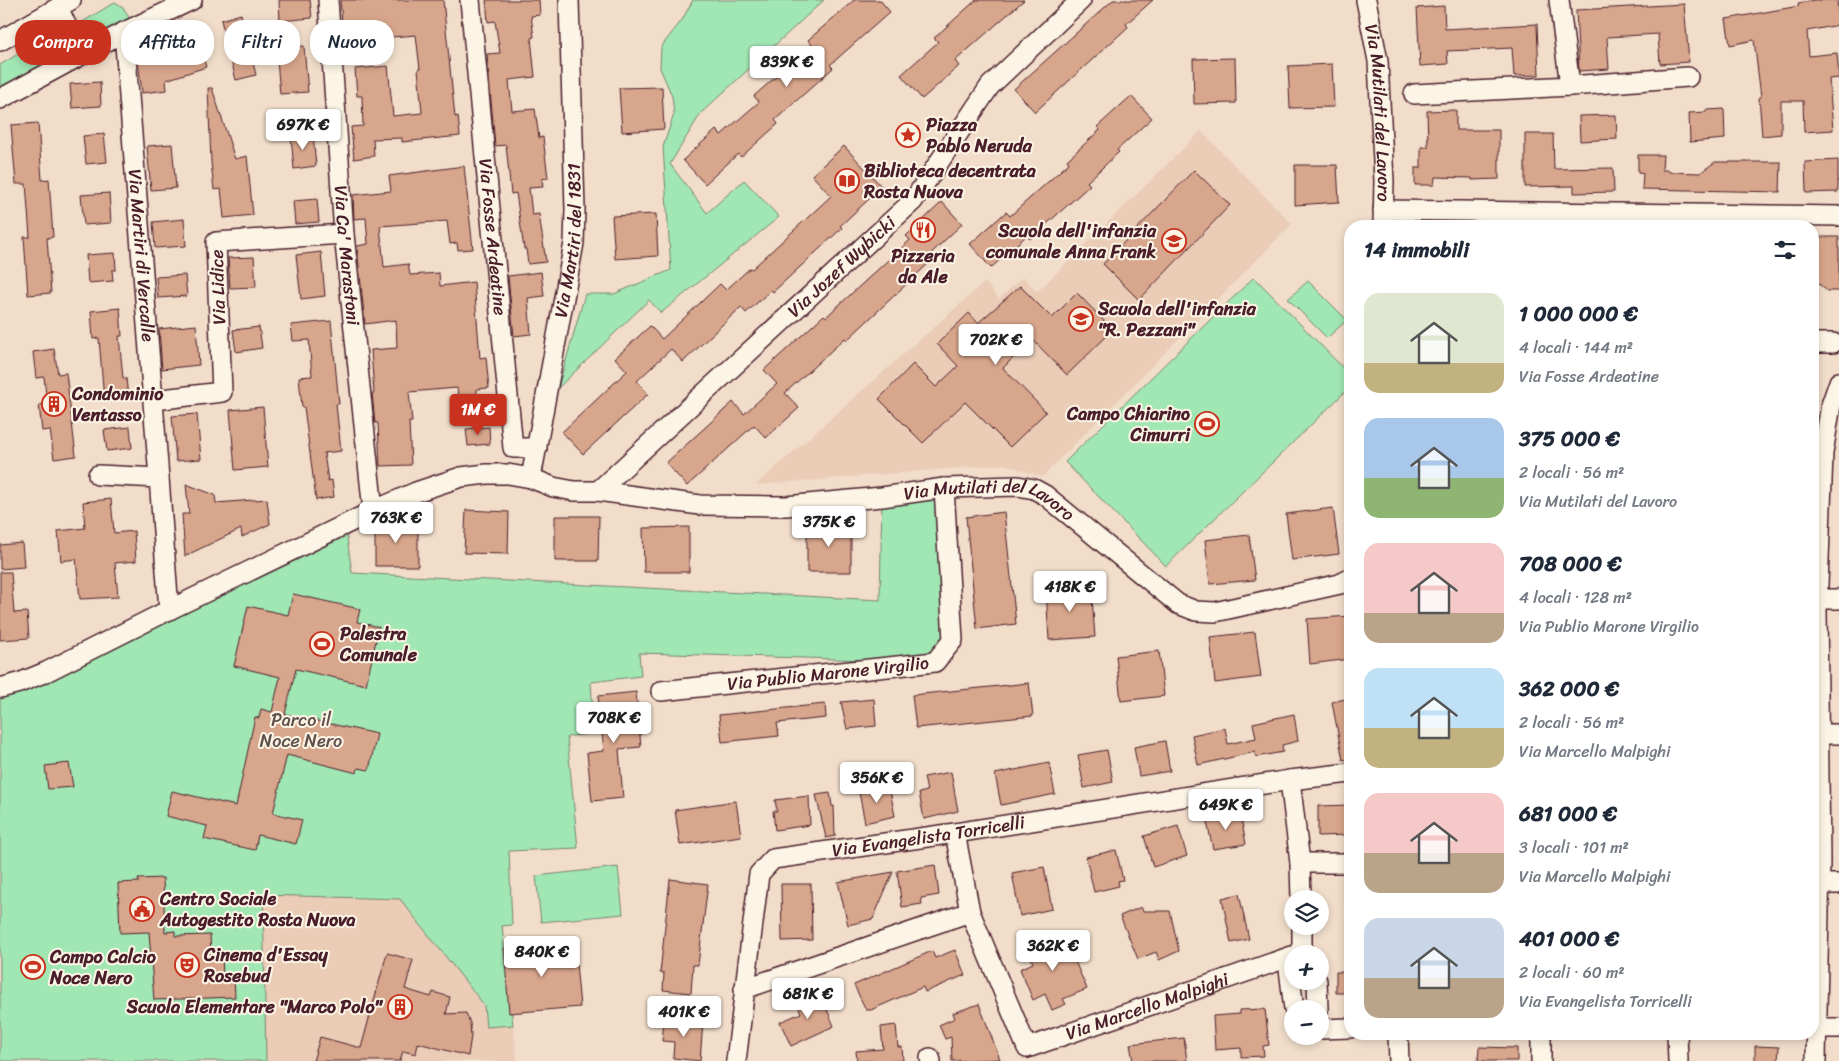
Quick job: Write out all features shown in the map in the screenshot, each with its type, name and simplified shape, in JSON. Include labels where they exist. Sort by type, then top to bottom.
[{"type":"street","points":[[150,20],[192,0]]},
{"type":"street","name":"Via Ca' Marastoni","points":[[328,0],[344,234],[373,511]]},
{"type":"street","name":"Via Fosse Ardeatine","points":[[470,0],[513,448],[536,448]]},
{"type":"street","name":"Via Martiri del 1831","points":[[531,478],[574,243],[575,209],[569,0]]},
{"type":"street","name":"Via Jozef Wybicki","points":[[598,491],[913,201],[990,86],[1080,0]]},
{"type":"street","name":"Via Mutilati del Lavoro","points":[[1366,0],[1378,60],[1384,181],[1383,218]]},
{"type":"street","points":[[1559,0],[1570,86]]},
{"type":"street","points":[[0,41],[65,4],[70,20]]},
{"type":"street","points":[[0,99],[63,65]]},
{"type":"street","name":"Via Martiri di Vercalle","points":[[127,65],[169,610]]},
{"type":"street","points":[[1414,94],[1570,86],[1688,77]]},
{"type":"street","points":[[1383,218],[1839,216]]},
{"type":"street","name":"Via Lidice","points":[[154,400],[222,392],[216,242],[344,234]]},
{"type":"street","points":[[1819,342],[1833,343]]},
{"type":"street","points":[[1819,477],[1831,452],[1830,405],[1839,382]]},
{"type":"street","name":"Via Mutilati del Lavoro","points":[[0,688],[19,683],[46,672],[169,610],[416,492],[461,477],[487,474],[508,474],[531,478],[554,488],[574,491],[598,491],[700,505],[786,506],[882,497],[944,488],[1018,486],[1034,489],[1045,495],[1178,604],[1196,611],[1215,612],[1344,582]]},
{"type":"street","points":[[98,476],[159,478]]},
{"type":"street","name":"Via Publio Marone Virgilio","points":[[661,691],[935,662],[953,640],[944,488]]},
{"type":"street","points":[[1819,606],[1839,599]]},
{"type":"street","points":[[1819,734],[1839,734]]},
{"type":"street","name":"Via Evangelista Torricelli","points":[[736,1061],[759,874],[773,859],[955,833],[1290,780],[1344,774]]},
{"type":"street","points":[[1290,780],[1300,863],[1301,890]]},
{"type":"street","name":"Via Marcello Malpighi","points":[[955,833],[970,912],[1030,1054],[1284,961]]},
{"type":"street","points":[[1300,863],[1344,863]]},
{"type":"street","points":[[1819,884],[1839,884]]},
{"type":"street","points":[[744,989],[970,912]]},
{"type":"street","points":[[1329,1028],[1344,1028]]},
{"type":"street","points":[[1819,1028],[1839,1028]]},
{"type":"street","points":[[1398,1040],[1398,1061]]},
{"type":"street","points":[[1541,1040],[1541,1061]]},
{"type":"street","points":[[1677,1040],[1678,1061]]},
{"type":"street","points":[[1815,1040],[1816,1061]]},
{"type":"shaded area","points":[[1201,131],[1292,224],[1042,477],[1005,464],[756,485],[985,282],[999,299],[1023,277],[1037,292]]},
{"type":"shaded area","points":[[498,880],[517,1061],[266,1061],[262,886]]},
{"type":"green space","points":[[693,0],[824,0],[701,113],[670,164],[707,213],[744,180],[779,217],[661,313],[649,300],[558,388],[585,294],[614,294],[671,270],[663,147],[674,114],[672,96],[660,68],[661,47],[682,20]]},
{"type":"green space","points":[[115,2],[123,7],[130,20],[121,20],[121,27],[111,33],[111,20],[86,20]]},
{"type":"green space","points":[[15,56],[15,65],[51,65],[0,93],[0,65]]},
{"type":"green space","name":"Campo Chiarino Cimurri","points":[[1254,277],[1344,369],[1344,393],[1166,566],[1065,462]]},
{"type":"green space","points":[[1308,281],[1344,317],[1344,323],[1327,338],[1288,299]]},
{"type":"green space","name":"Parco il Noce Nero","points":[[944,488],[953,640],[935,662],[639,653],[641,676],[591,682],[594,733],[567,737],[578,848],[509,851],[512,925],[502,926],[513,1025],[486,1027],[484,1005],[400,899],[263,895],[266,1061],[0,1061],[0,688],[345,524],[352,573],[880,600],[882,497]]},
{"type":"green space","points":[[618,867],[623,914],[541,922],[536,876]]},
{"type":"building","points":[[279,0],[310,0],[312,18],[280,20]]},
{"type":"building","points":[[340,0],[443,0],[455,117],[458,116],[460,136],[402,142],[402,138],[373,139],[374,156],[354,159],[351,127],[363,126],[362,96],[357,96],[355,69],[388,66],[393,116],[422,113],[418,69],[420,69],[416,35],[394,37],[394,20],[342,20]]},
{"type":"building","points":[[486,0],[539,0],[540,15],[531,16],[534,37],[531,38],[535,77],[509,80],[512,111],[535,109],[539,138],[543,137],[548,178],[542,179],[543,187],[529,188],[532,215],[539,214],[546,262],[528,264],[516,193],[511,194],[506,145],[495,146],[487,54],[500,53],[495,21],[488,22]]},
{"type":"building","points":[[854,0],[880,0],[890,12],[830,65],[833,68],[775,120],[778,124],[741,157],[738,154],[705,184],[683,160],[716,130],[721,135],[759,102],[754,96],[812,45],[808,40]]},
{"type":"building","points":[[976,0],[1024,0],[955,61],[959,66],[922,99],[901,75],[938,42],[934,38]]},
{"type":"building","points":[[1113,0],[1153,0],[1126,24],[1128,27],[1035,112],[1014,89]]},
{"type":"building","points":[[1815,0],[1837,0],[1839,25],[1807,31],[1809,56],[1837,53],[1839,78],[1829,79],[1833,130],[1804,132],[1803,101],[1781,101],[1781,134],[1762,136],[1759,97],[1761,97],[1754,40],[1730,45],[1726,19],[1799,6],[1798,3]]},
{"type":"building","points":[[1684,4],[1689,62],[1660,64],[1658,34],[1607,37],[1609,69],[1579,71],[1576,10]]},
{"type":"building","points":[[1444,6],[1445,29],[1537,24],[1539,75],[1514,76],[1512,48],[1447,51],[1448,64],[1420,66],[1417,8]]},
{"type":"building","points":[[241,14],[242,20],[224,20],[224,32],[221,20]]},
{"type":"building","points":[[300,46],[304,46],[308,92],[280,94],[277,65],[300,65]]},
{"type":"building","points":[[1235,58],[1236,103],[1194,104],[1193,59]]},
{"type":"building","points":[[1332,64],[1334,107],[1290,108],[1288,66]]},
{"type":"building","points":[[138,65],[205,65],[206,67],[166,80],[167,90],[142,93]]},
{"type":"building","points":[[232,65],[254,65],[256,75],[236,80]]},
{"type":"building","points":[[100,82],[101,106],[72,108],[70,84]]},
{"type":"building","points":[[662,87],[664,129],[622,132],[619,88]]},
{"type":"building","points":[[208,88],[212,88],[235,159],[247,156],[253,215],[224,218],[221,189],[214,190]]},
{"type":"building","points":[[1131,96],[1152,118],[1117,150],[1119,152],[1087,182],[1090,185],[1030,239],[1027,235],[991,268],[970,244],[1006,212],[1010,216],[1069,163],[1067,160],[1100,130],[1097,127]]},
{"type":"building","points":[[1724,109],[1725,139],[1690,142],[1689,113]]},
{"type":"building","points":[[1456,110],[1456,130],[1499,130],[1499,179],[1472,180],[1472,178],[1435,177],[1434,185],[1415,185],[1415,168],[1421,168],[1421,147],[1428,147],[1427,111]]},
{"type":"building","points":[[1616,115],[1617,139],[1580,141],[1579,116]]},
{"type":"building","points":[[38,123],[42,180],[49,179],[53,237],[47,238],[51,293],[28,295],[24,237],[30,237],[26,184],[16,184],[11,125]]},
{"type":"building","points":[[104,134],[107,162],[86,164],[83,136]]},
{"type":"building","points":[[313,134],[316,166],[294,169],[291,136]]},
{"type":"building","points":[[1525,134],[1553,134],[1554,169],[1613,168],[1614,192],[1574,193],[1574,186],[1525,187]]},
{"type":"building","points":[[172,144],[176,188],[151,190],[147,146]]},
{"type":"building","points":[[844,146],[882,187],[840,226],[842,228],[773,292],[771,290],[746,313],[741,307],[683,362],[671,349],[637,381],[648,394],[583,454],[562,432],[627,371],[615,358],[650,326],[662,339],[720,284],[726,290],[750,268],[752,269],[831,196],[812,175]]},
{"type":"building","points":[[1638,155],[1663,155],[1662,170],[1669,170],[1669,172],[1700,173],[1715,162],[1781,162],[1780,192],[1642,189],[1643,173],[1638,172]]},
{"type":"building","points":[[1838,160],[1838,192],[1806,193],[1805,162]]},
{"type":"building","points":[[1295,165],[1337,165],[1339,202],[1295,205]]},
{"type":"building","points":[[464,166],[473,249],[458,250],[457,243],[450,244],[447,221],[380,226],[384,267],[408,264],[410,275],[439,273],[440,286],[474,282],[480,358],[486,357],[489,388],[477,389],[477,395],[458,396],[457,388],[409,392],[412,422],[409,422],[411,465],[380,466],[378,423],[375,423],[372,393],[374,393],[371,350],[397,348],[396,320],[365,324],[357,246],[368,244],[366,218],[354,219],[353,195],[391,191],[389,176]]},
{"type":"building","points":[[1194,170],[1230,205],[1139,300],[1103,264]]},
{"type":"building","points":[[109,193],[111,223],[84,225],[81,195]]},
{"type":"building","points":[[317,199],[319,222],[295,224],[293,201]]},
{"type":"building","points":[[942,202],[962,224],[926,258],[930,262],[847,340],[845,338],[785,393],[799,408],[766,438],[754,425],[687,486],[666,463],[733,402],[744,414],[777,384],[764,370],[824,315],[826,317],[910,240],[906,236]]},
{"type":"building","points":[[656,214],[658,256],[615,259],[612,216]]},
{"type":"building","points":[[184,219],[186,246],[155,248],[153,222]]},
{"type":"building","points":[[1819,237],[1839,237],[1839,291],[1827,291],[1819,284]]},
{"type":"building","points":[[321,252],[325,296],[301,299],[296,255]]},
{"type":"building","points":[[115,253],[116,270],[112,270],[113,281],[88,283],[86,255]]},
{"type":"building","points":[[254,257],[256,287],[230,288],[228,258]]},
{"type":"building","points":[[541,272],[544,296],[528,298],[531,334],[514,336],[508,276]]},
{"type":"building","points":[[185,275],[187,296],[158,298],[156,277]]},
{"type":"building","points":[[1020,286],[1052,318],[1077,293],[1113,330],[1067,375],[1032,339],[1003,368],[1046,412],[1010,447],[965,402],[923,443],[879,399],[913,364],[936,387],[958,366],[937,344],[969,313],[978,323]]},
{"type":"building","points":[[120,308],[122,336],[119,336],[123,378],[126,378],[128,397],[104,400],[99,338],[93,339],[91,311]]},
{"type":"building","points":[[331,321],[339,404],[336,404],[341,451],[324,453],[328,481],[332,480],[334,497],[316,500],[299,377],[312,376],[309,340],[293,341],[291,325]]},
{"type":"building","points":[[196,325],[199,365],[162,369],[159,329]]},
{"type":"building","points":[[259,327],[262,348],[236,352],[233,330]]},
{"type":"building","name":"Condominio Ventasso","points":[[54,349],[58,374],[66,373],[76,456],[54,459],[50,430],[42,431],[39,405],[47,404],[44,377],[36,378],[33,352]]},
{"type":"building","points":[[263,407],[268,467],[235,470],[230,410]]},
{"type":"building","points":[[197,414],[201,459],[176,461],[172,416]]},
{"type":"building","points":[[130,427],[132,448],[107,451],[104,430]]},
{"type":"building","points":[[489,427],[490,444],[468,446],[466,429]]},
{"type":"building","points":[[186,484],[215,495],[216,503],[267,499],[270,524],[242,537],[241,529],[185,556],[182,514],[189,514]]},
{"type":"building","points":[[111,499],[114,533],[134,531],[136,561],[115,563],[118,597],[80,599],[76,559],[61,561],[58,531],[85,528],[83,502]]},
{"type":"building","points":[[1333,508],[1339,554],[1292,560],[1286,514]]},
{"type":"building","points":[[466,510],[509,512],[508,554],[464,553]]},
{"type":"building","points":[[1004,512],[1016,624],[977,629],[966,517]]},
{"type":"building","points":[[555,516],[599,516],[598,561],[555,561]]},
{"type":"building","points":[[378,521],[418,522],[418,566],[375,566],[375,523]]},
{"type":"building","points":[[807,525],[851,525],[851,572],[807,572]]},
{"type":"building","points":[[689,527],[689,572],[644,572],[643,528]]},
{"type":"building","points":[[1249,535],[1255,580],[1210,584],[1205,540]]},
{"type":"building","points":[[22,543],[24,567],[0,569],[0,545]]},
{"type":"building","points":[[0,572],[11,572],[14,613],[27,612],[29,638],[0,640]]},
{"type":"building","points":[[1091,585],[1095,637],[1049,640],[1046,589]]},
{"type":"building","points":[[293,594],[360,609],[357,622],[379,627],[366,685],[296,669],[285,714],[377,734],[369,770],[358,768],[357,773],[287,755],[273,813],[302,820],[296,844],[258,835],[255,850],[204,839],[207,826],[166,816],[172,791],[236,806],[255,717],[259,718],[261,709],[272,712],[280,677],[234,666],[248,606],[288,615]]},
{"type":"building","points":[[1344,616],[1344,660],[1310,664],[1307,619]]},
{"type":"building","points":[[1255,632],[1261,677],[1215,683],[1210,637]]},
{"type":"building","points":[[1159,651],[1164,696],[1121,701],[1116,656]]},
{"type":"building","points":[[1029,683],[1033,716],[916,728],[912,695]]},
{"type":"building","points":[[636,692],[641,747],[619,749],[623,798],[592,801],[587,753],[604,751],[598,696]]},
{"type":"building","points":[[874,699],[876,726],[847,729],[841,702]]},
{"type":"building","points":[[1344,699],[1344,760],[1343,760],[1332,702]]},
{"type":"building","points":[[825,704],[826,718],[777,723],[779,736],[722,742],[719,715]]},
{"type":"building","points":[[1294,714],[1298,741],[1282,745],[1283,752],[1256,757],[1255,752],[1198,765],[1192,735],[1225,728],[1228,744],[1256,738],[1253,723]]},
{"type":"building","points":[[1165,741],[1170,771],[1139,776],[1134,747]]},
{"type":"building","points":[[1107,750],[1113,782],[1084,788],[1078,755]]},
{"type":"building","points":[[69,763],[73,787],[48,789],[45,766]]},
{"type":"building","points":[[1049,763],[1055,794],[1001,805],[995,774]]},
{"type":"building","points":[[951,772],[958,811],[924,819],[919,793],[927,791],[924,777]]},
{"type":"building","points":[[889,786],[895,816],[865,823],[859,792]]},
{"type":"building","points":[[830,793],[832,806],[834,806],[835,836],[826,838],[816,795]]},
{"type":"building","points":[[809,796],[810,825],[775,830],[773,811],[777,811],[775,800]]},
{"type":"building","points":[[736,801],[741,836],[680,845],[675,810]]},
{"type":"building","points":[[1344,805],[1344,835],[1318,836],[1318,806]]},
{"type":"building","points":[[1240,812],[1246,844],[1213,849],[1206,818]]},
{"type":"building","points":[[1178,826],[1187,856],[1153,867],[1144,836]]},
{"type":"building","points":[[1116,850],[1123,880],[1118,881],[1119,886],[1094,892],[1086,857]]},
{"type":"building","points":[[935,865],[939,895],[921,898],[922,904],[902,907],[897,871]]},
{"type":"building","points":[[1044,867],[1052,909],[1020,916],[1012,873]]},
{"type":"building","points":[[893,872],[873,919],[848,925],[838,882]]},
{"type":"building","name":"Cinema d'Essay Rosebud","points":[[163,878],[165,932],[175,931],[175,936],[210,935],[211,955],[222,954],[223,976],[234,976],[235,997],[154,1000],[149,932],[120,933],[118,883],[139,882],[138,879]]},
{"type":"building","points":[[670,879],[708,884],[698,965],[693,965],[691,993],[663,990],[664,973],[660,973]]},
{"type":"building","points":[[781,884],[811,884],[812,940],[782,941]]},
{"type":"building","points":[[1239,894],[1249,939],[1231,943],[1222,898]]},
{"type":"building","points":[[1141,907],[1143,911],[1170,911],[1179,951],[1159,960],[1156,952],[1138,959],[1120,916]]},
{"type":"building","points":[[1064,936],[1087,989],[1063,999],[1066,1004],[1052,1010],[1045,994],[1033,1000],[1020,969],[1033,963],[1026,945],[1040,939],[1043,945]]},
{"type":"building","points":[[574,942],[580,1007],[509,1013],[504,948]]},
{"type":"building","points":[[955,950],[965,975],[925,992],[923,987],[871,1010],[866,1010],[854,985],[932,951],[935,958]]},
{"type":"building","name":"Scuola Elementare \"Marco Polo\"","points":[[387,953],[413,960],[405,989],[431,997],[433,992],[450,997],[446,1014],[466,1013],[470,1023],[471,1036],[468,1056],[418,1043],[416,1054],[403,1051],[400,1061],[313,1061],[320,1037],[361,1048]]},
{"type":"building","points":[[1336,972],[1344,972],[1344,993],[1336,993]]},
{"type":"building","points":[[820,993],[834,1026],[791,1046],[780,1022],[801,1013],[797,1003]]},
{"type":"building","points":[[979,1004],[1000,1059],[952,1061],[951,1037],[945,1039],[939,1025],[955,1018],[953,1013]]},
{"type":"building","points":[[1265,1009],[1269,1045],[1263,1046],[1264,1056],[1241,1057],[1241,1048],[1215,1050],[1213,1016],[1240,1014],[1239,1010]]},
{"type":"building","points":[[674,1018],[703,1022],[700,1061],[673,1058],[674,1042],[662,1041],[664,1020],[674,1021]]},
{"type":"building","points":[[896,1025],[898,1047],[902,1047],[903,1061],[857,1061],[856,1051],[883,1049],[881,1027]]},
{"type":"building","points":[[1184,1038],[1187,1061],[1133,1061],[1130,1044]]},
{"type":"building","points":[[1755,1046],[1779,1047],[1778,1061],[1755,1061]]},
{"type":"building","points":[[1479,1047],[1517,1048],[1517,1061],[1478,1061]]},
{"type":"place","name":"Piazza Pablo Neruda","points":[[908,135]]},
{"type":"place","name":"Biblioteca decentrata Rosta Nuova","points":[[847,181]]},
{"type":"place","name":"Pizzeria da Ale","points":[[923,230]]},
{"type":"place","name":"Scuola dell'infanzia comunale Anna Frank","points":[[1174,241]]},
{"type":"place","name":"Scuola dell'infanzia \"R. Pezzani\"","points":[[1081,319]]},
{"type":"place","name":"Condominio Ventasso","points":[[54,404]]},
{"type":"place","name":"Campo Chiarino Cimurri","points":[[1207,424]]},
{"type":"place","name":"Palestra Comunale","points":[[322,644]]},
{"type":"place","name":"Centro Sociale Autogestito Rosta Nuova","points":[[142,909]]},
{"type":"place","name":"Cinema d'Essay Rosebud","points":[[187,965]]},
{"type":"place","name":"Campo Calcio Noce Nero","points":[[33,967]]},
{"type":"place","name":"Scuola Elementare \"Marco Polo\"","points":[[400,1007]]}]
